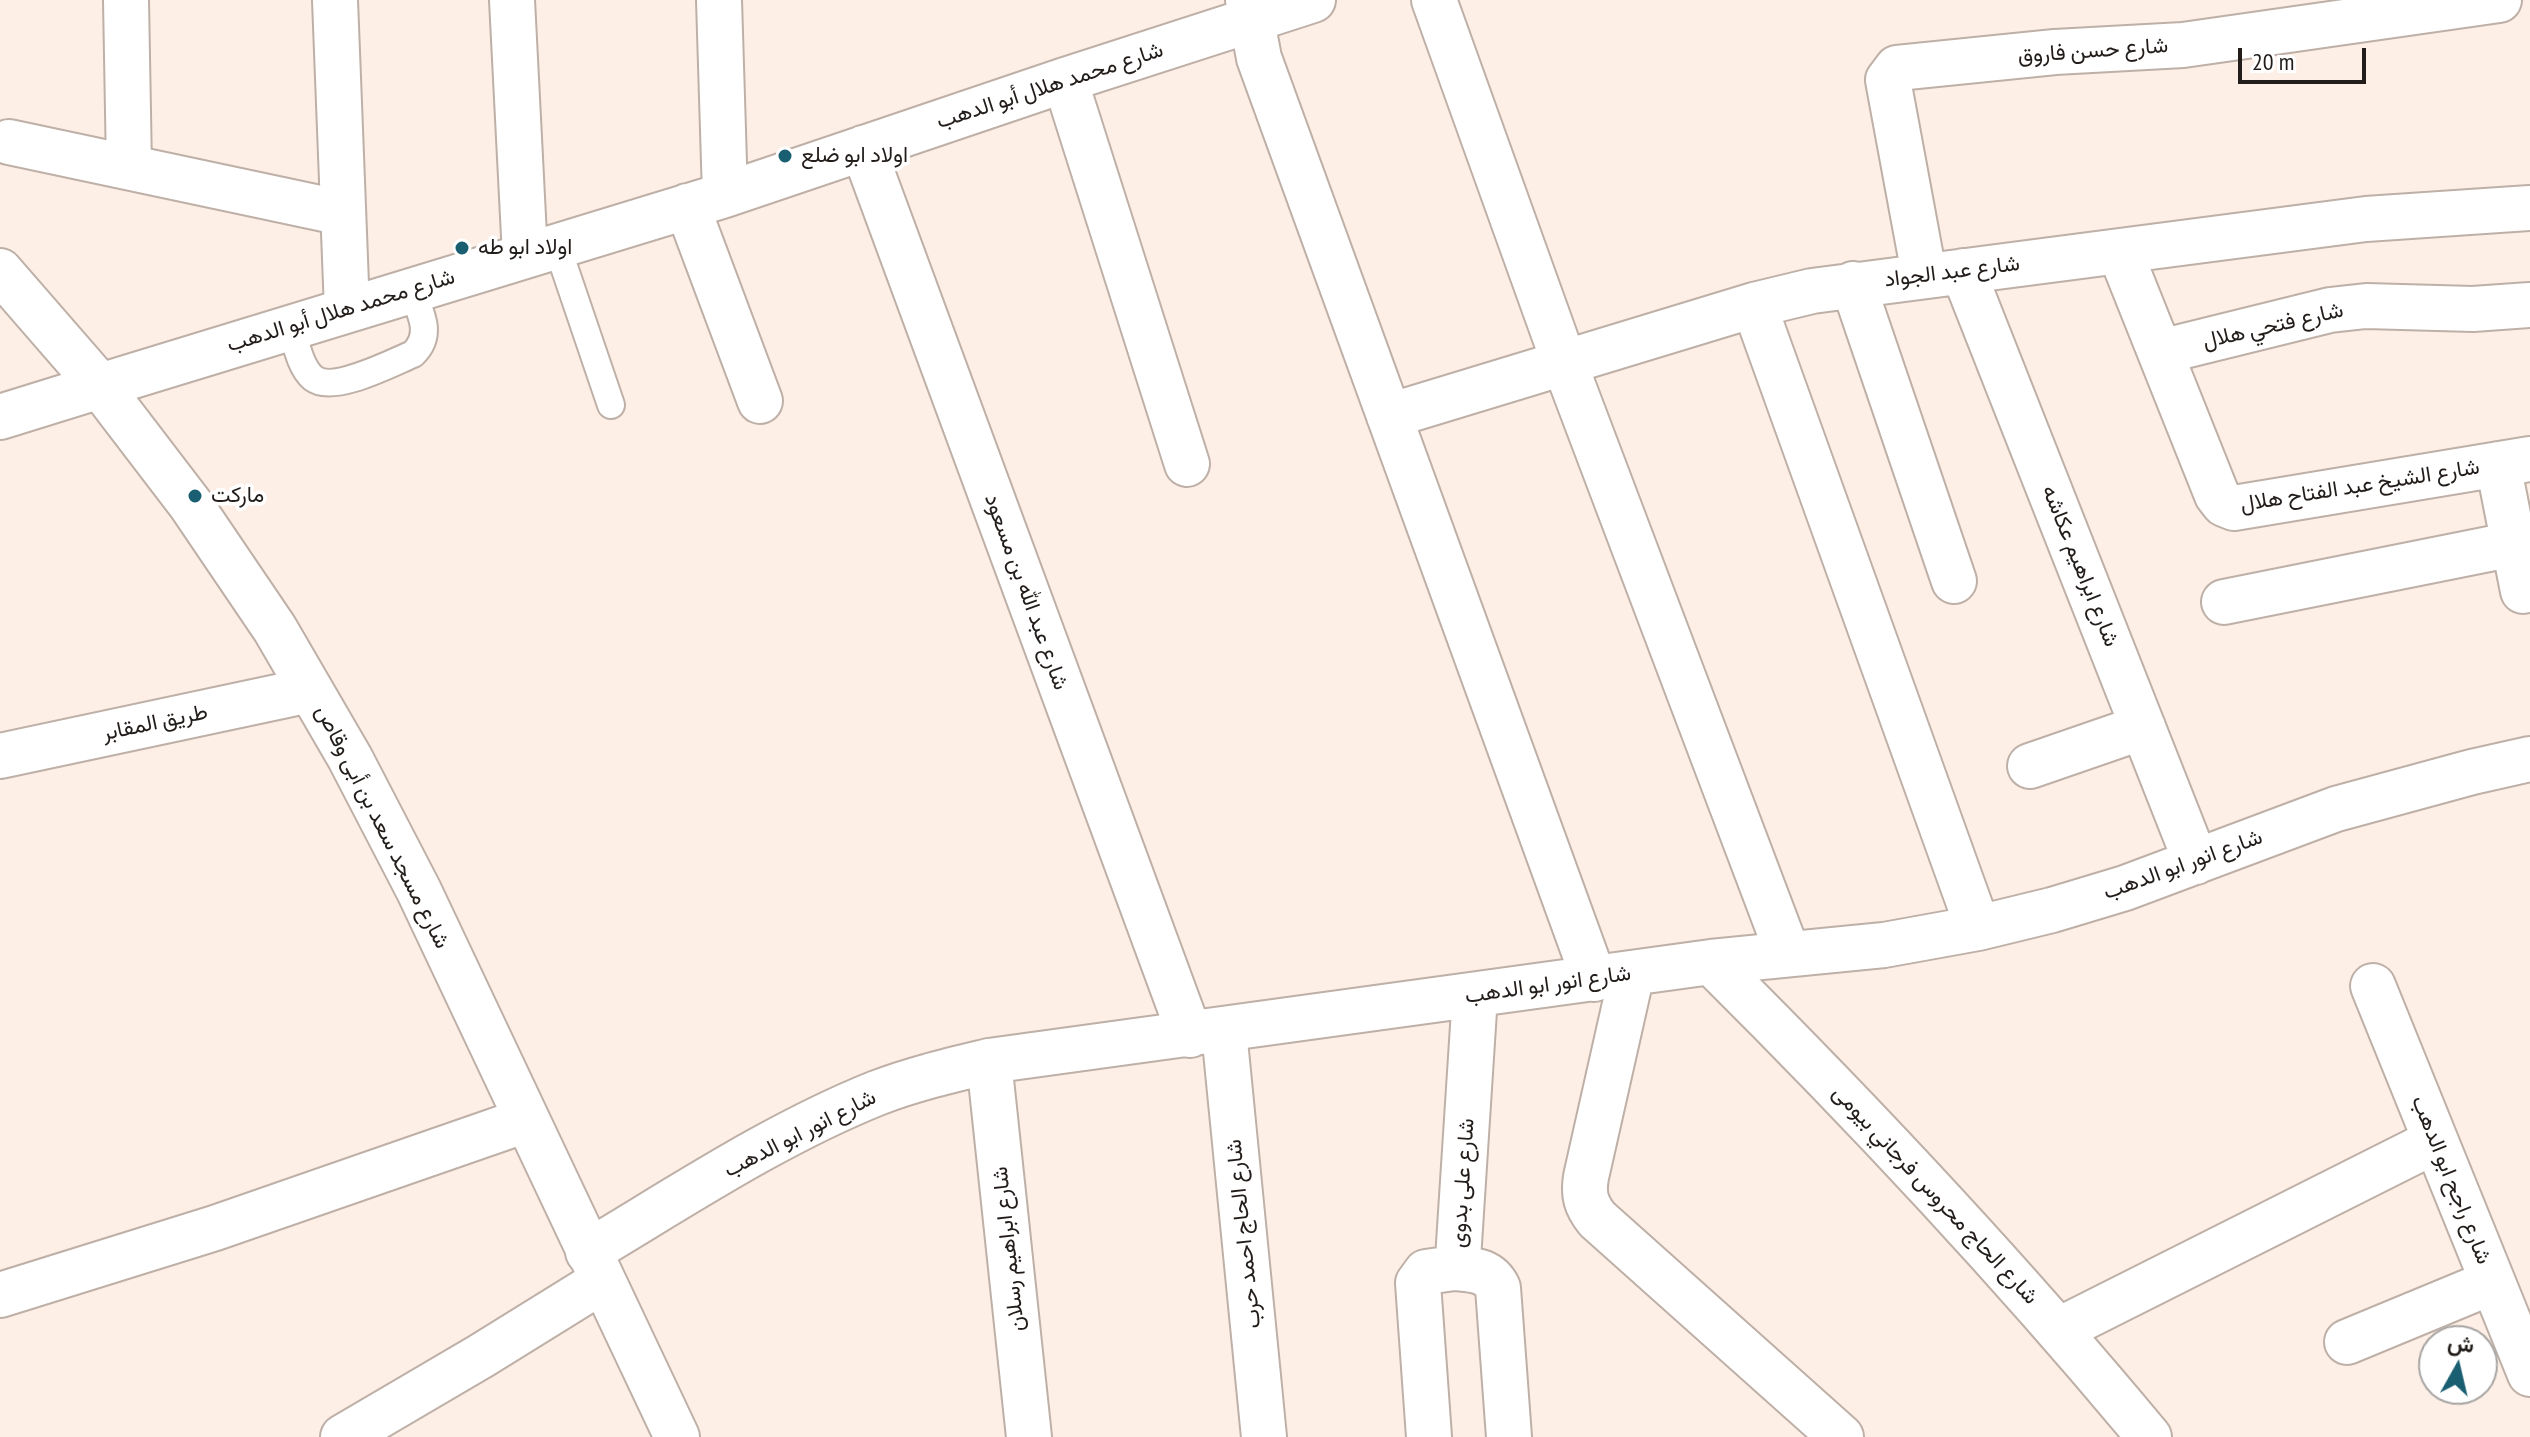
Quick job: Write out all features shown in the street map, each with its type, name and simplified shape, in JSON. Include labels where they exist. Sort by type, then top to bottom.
[{"type":"street","points":[[126,0],[129,167]]},
{"type":"street","points":[[335,0],[347,310]]},
{"type":"street","points":[[512,0],[541,251]]},
{"type":"street","points":[[719,0],[706,201],[760,401]]},
{"type":"street","name":"شارع محمد هلال أبو الدهب","points":[[0,417],[706,201],[1065,80],[1250,10],[1313,0]]},
{"type":"street","points":[[1434,0],[1564,362],[1788,954]]},
{"type":"street","name":"شارع حسن فاروق","points":[[1944,272],[1888,80],[1897,68],[2055,52],[2183,45],[2499,0]]},
{"type":"street","points":[[1250,10],[1259,58],[1389,416],[1613,976],[1584,1192],[1588,1207],[1597,1219],[1841,1437]]},
{"type":"street","points":[[1065,80],[1187,464]]},
{"type":"street","points":[[9,142],[343,213]]},
{"type":"street","name":"شارع عبد الله بن مسعود","points":[[863,148],[1207,1033]]},
{"type":"street","name":"شارع عبد الجواد","points":[[1389,416],[1754,305],[1853,284],[2366,219],[2530,208]]},
{"type":"street","name":"شارع الشيخ عبد الفتاح هلال","points":[[2120,252],[2217,495],[2224,504],[2234,508],[2514,462]]},
{"type":"street","name":"شارع مسجد سعد بن أبى وقاص","points":[[0,271],[100,386],[191,505],[275,629],[350,758],[419,891],[677,1437]]},
{"type":"street","name":"شارع ابراهيم عكاشه","points":[[1944,272],[2143,727],[2196,862]]},
{"type":"street","points":[[1853,284],[1954,581]]},
{"type":"street","points":[[1754,305],[1978,928]]},
{"type":"street","name":"شارع فتحي هلال","points":[[2160,352],[2330,310],[2366,306],[2473,309],[2530,305]]},
{"type":"street","points":[[2514,462],[2514,544],[2523,591]]},
{"type":"street","points":[[2224,602],[2514,544]]},
{"type":"street","name":"طريق المقابر","points":[[0,756],[310,690]]},
{"type":"street","points":[[2030,766],[2143,727]]},
{"type":"street","name":"شارع انور ابو الدهب","points":[[343,1437],[481,1356],[595,1266],[778,1140],[880,1092],[934,1074],[989,1061],[1711,962],[1884,945],[1978,928],[2052,910],[2196,862],[2336,809],[2530,759]]},
{"type":"street","name":"شارع الحاج محروس فرجاني بيومى","points":[[1711,962],[1889,1143],[2059,1330],[2149,1437]]},
{"type":"street","name":"شارع راجح ابو الدهب","points":[[2373,986],[2530,1374]]},
{"type":"street","name":"شارع على بدوى","points":[[1429,1437],[1418,1283],[1426,1272],[1454,1268],[1458,1259],[1475,995]]},
{"type":"street","name":"شارع الحاج احمد حرب","points":[[1207,1033],[1264,1437]]},
{"type":"street","name":"شارع ابراهيم رسلان","points":[[989,1061],[1029,1437]]},
{"type":"street","points":[[0,1295],[215,1228],[526,1120]]},
{"type":"street","points":[[2059,1330],[2435,1141]]},
{"type":"street","points":[[1454,1268],[1485,1273],[1498,1288],[1509,1437]]},
{"type":"street","points":[[2347,1342],[2492,1282]]},
{"type":"lane","points":[[541,251],[611,405]]},
{"type":"lane","points":[[291,327],[303,364],[311,377],[323,384],[337,383],[413,354],[421,347],[425,334],[423,319],[411,289]]},
{"type":"place","name":"اولاد ابو ضلع","points":[[785,156]]},
{"type":"place","name":"اولاد ابو طه","points":[[462,248]]},
{"type":"place","name":"ماركت","points":[[195,496]]}]
